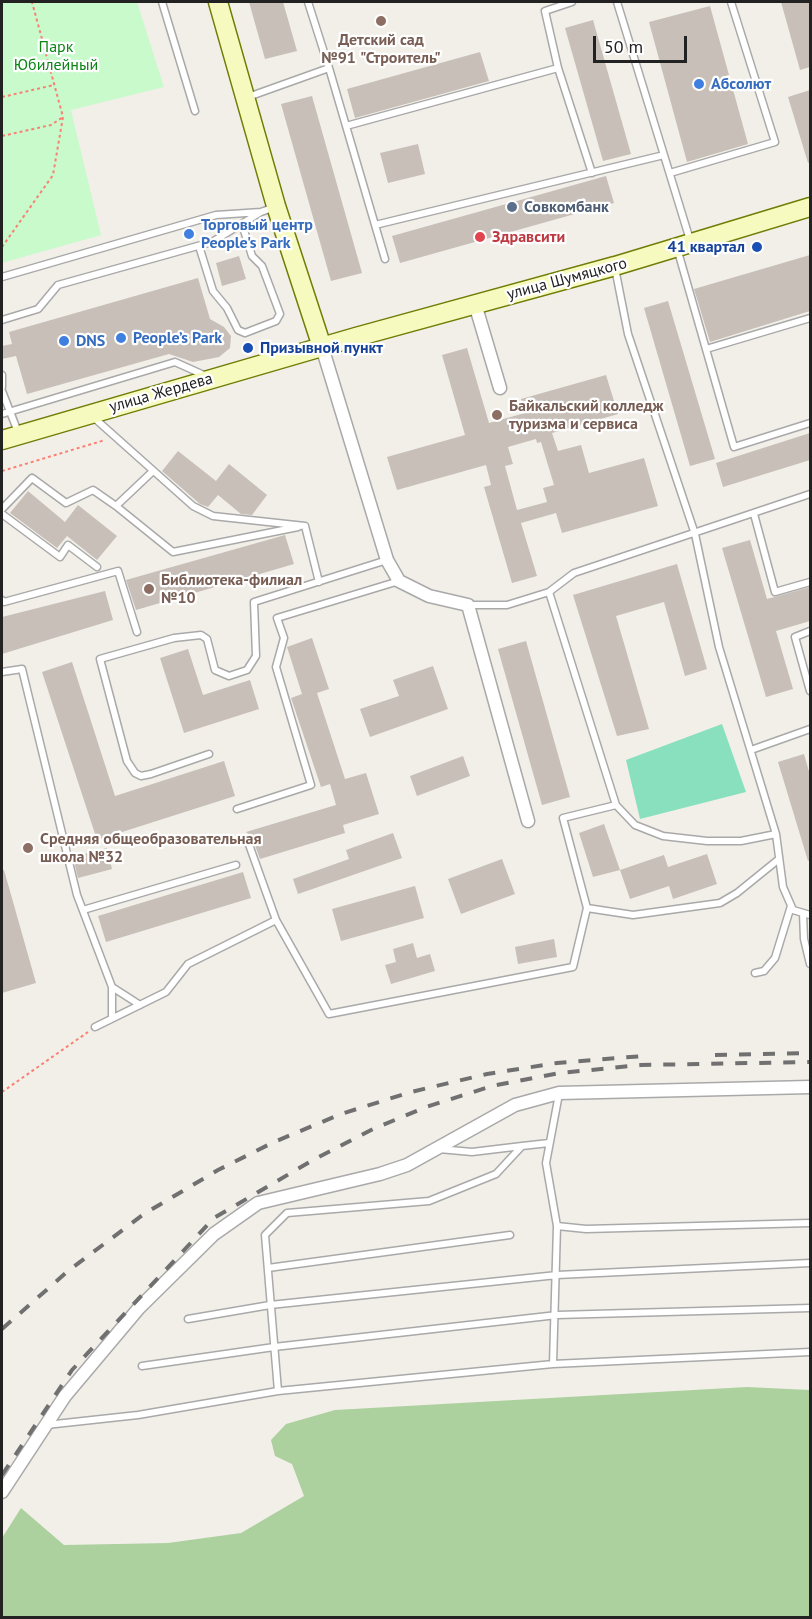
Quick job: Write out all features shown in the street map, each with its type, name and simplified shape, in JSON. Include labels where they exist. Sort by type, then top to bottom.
[{"type":"main road","points":[[218,2],[245,98],[268,209],[322,347]]},
{"type":"main road","name":"улица Шумяцкого","points":[[322,347],[615,266],[810,207]]},
{"type":"main road","name":"улица Жердева","points":[[10,437],[322,347]]},
{"type":"street","points":[[475,304],[500,388]]},
{"type":"street","points":[[322,347],[387,560],[399,581],[429,596],[468,605],[528,821]]},
{"type":"street","points":[[2,1492],[65,1396],[139,1308],[232,1219],[258,1203],[380,1174],[407,1165],[515,1105],[559,1093],[810,1087]]},
{"type":"lane","points":[[162,2],[195,111]]},
{"type":"lane","points":[[308,2],[385,259]]},
{"type":"lane","points":[[572,2],[545,11],[558,68],[592,173]]},
{"type":"lane","points":[[616,2],[670,173],[706,349],[734,447],[810,423]]},
{"type":"lane","points":[[670,173],[775,142],[731,2]]},
{"type":"lane","points":[[245,98],[329,68]]},
{"type":"lane","points":[[346,126],[558,68]]},
{"type":"lane","points":[[375,225],[664,155]]},
{"type":"lane","points":[[2,320],[38,309],[58,285],[212,242],[268,209]]},
{"type":"lane","points":[[2,277],[216,215],[268,209]]},
{"type":"lane","points":[[199,246],[213,291],[227,308],[238,330],[246,333],[276,321],[280,314],[262,266],[252,256],[243,224]]},
{"type":"lane","points":[[615,266],[628,334],[695,534],[719,647],[776,834],[783,887],[793,910],[810,915]]},
{"type":"lane","points":[[706,349],[810,318]]},
{"type":"lane","points":[[2,414],[175,362],[212,378]]},
{"type":"lane","points":[[2,375],[2,389],[11,411],[10,437]]},
{"type":"lane","points":[[89,414],[193,506],[213,516],[305,526]]},
{"type":"lane","points":[[116,506],[153,471]]},
{"type":"lane","points":[[2,509],[32,478],[66,503],[93,490],[173,552],[305,526]]},
{"type":"lane","points":[[468,605],[507,605],[549,592],[574,573],[810,494]]},
{"type":"lane","points":[[2,514],[60,557],[68,545],[97,567]]},
{"type":"lane","points":[[754,514],[775,592],[810,582]]},
{"type":"lane","points":[[305,526],[319,582]]},
{"type":"lane","points":[[209,754],[151,774],[141,776],[135,773],[127,761],[100,659],[174,638],[201,635],[207,639],[215,670],[229,676],[247,670],[256,656],[254,602],[387,560]]},
{"type":"lane","points":[[2,600],[4,602],[118,571],[137,632]]},
{"type":"lane","points":[[237,809],[311,785],[276,666],[284,638],[277,618],[399,581]]},
{"type":"lane","points":[[549,592],[616,805],[635,825],[663,836],[707,841],[741,841],[776,834]]},
{"type":"lane","points":[[810,631],[795,637],[810,691]]},
{"type":"lane","points":[[2,672],[22,669],[60,832],[83,910],[112,987],[112,1018]]},
{"type":"lane","points":[[751,750],[810,729]]},
{"type":"lane","points":[[247,839],[276,920],[329,1014],[573,967],[587,908],[563,818],[616,805]]},
{"type":"lane","points":[[587,908],[633,915],[720,903],[737,893],[779,859]]},
{"type":"lane","points":[[83,910],[236,865]]},
{"type":"lane","points":[[755,973],[764,971],[775,958],[791,905]]},
{"type":"lane","points":[[803,913],[804,939],[810,964]]},
{"type":"lane","points":[[95,1027],[166,992],[188,964],[276,920]]},
{"type":"lane","points":[[112,987],[140,1005]]},
{"type":"lane","points":[[553,1364],[557,1316],[557,1226],[546,1163],[559,1093]]},
{"type":"lane","points":[[438,1149],[472,1152],[549,1143]]},
{"type":"lane","points":[[278,1391],[265,1235],[287,1213],[429,1201],[496,1174],[522,1146]]},
{"type":"lane","points":[[557,1226],[586,1229],[810,1224]]},
{"type":"lane","points":[[268,1268],[510,1235]]},
{"type":"lane","points":[[189,1319],[270,1305],[557,1275],[810,1263]]},
{"type":"lane","points":[[142,1366],[274,1347],[557,1316],[810,1308]]},
{"type":"lane","points":[[45,1426],[138,1415],[278,1391],[553,1364],[810,1352]]},
{"type":"path","points":[[2,248],[53,175],[63,117],[32,2]]},
{"type":"path","points":[[2,97],[55,85]]},
{"type":"path","points":[[2,136],[51,124],[63,117]]},
{"type":"path","points":[[2,471],[115,437]]},
{"type":"path","points":[[2,1092],[95,1027]]},
{"type":"green space","name":"Парк Юбилейный","points":[[2,2],[137,2],[164,87],[71,110],[101,235],[2,263]]},
{"type":"green space","points":[[722,724],[746,792],[640,819],[626,760]]},
{"type":"green space","points":[[747,1387],[810,1390],[810,1617],[2,1617],[2,1538],[21,1508],[64,1545],[168,1543],[241,1533],[304,1496],[292,1464],[275,1456],[271,1440],[286,1424],[335,1410]]},
{"type":"building","points":[[249,2],[283,2],[297,51],[265,59]]},
{"type":"building","points":[[781,2],[810,2],[810,67],[800,70]]},
{"type":"building","name":"Абсолют","points":[[710,6],[748,144],[687,162],[649,22]]},
{"type":"building","points":[[593,20],[631,154],[603,161],[565,28]]},
{"type":"building","points":[[480,52],[489,81],[355,118],[347,89]]},
{"type":"building","points":[[810,90],[810,162],[808,163],[788,97]]},
{"type":"building","points":[[312,96],[362,273],[331,281],[281,104]]},
{"type":"building","points":[[418,144],[425,174],[388,183],[380,153]]},
{"type":"building","points":[[606,176],[614,203],[400,263],[392,236]]},
{"type":"building","points":[[810,255],[810,311],[710,342],[694,289]]},
{"type":"building","points":[[239,256],[246,279],[222,286],[216,263]]},
{"type":"building","name":"People’s Park","points":[[198,278],[210,319],[224,327],[231,336],[230,348],[219,357],[193,362],[169,354],[27,394],[16,356],[2,359],[2,346],[12,344],[9,332]]},
{"type":"building","points":[[668,301],[715,459],[690,466],[644,308]]},
{"type":"building","points":[[467,348],[489,423],[525,413],[521,399],[606,375],[618,414],[552,433],[558,451],[581,445],[589,473],[644,458],[658,506],[562,533],[556,513],[521,523],[537,576],[512,583],[484,487],[491,485],[486,465],[397,490],[387,457],[465,435],[442,355]],"holes":[[[536,439],[537,443],[541,442],[554,485],[543,488],[547,502],[517,510],[505,466],[513,464],[508,447]]]},
{"type":"building","points":[[810,433],[810,460],[723,487],[716,463]]},
{"type":"building","points":[[178,451],[216,481],[229,464],[267,495],[252,515],[241,514],[218,495],[208,507],[200,504],[162,471]]},
{"type":"building","points":[[28,491],[65,522],[78,505],[117,536],[97,560],[67,536],[57,548],[10,513]]},
{"type":"building","points":[[285,535],[294,564],[136,610],[126,580]]},
{"type":"building","points":[[750,540],[767,599],[810,587],[810,621],[776,631],[793,689],[766,697],[722,548]]},
{"type":"building","points":[[677,564],[707,669],[685,676],[664,602],[616,616],[649,729],[617,736],[573,595]]},
{"type":"building","points":[[105,591],[113,620],[2,654],[2,617]]},
{"type":"building","points":[[312,638],[329,689],[317,693],[345,779],[366,773],[379,814],[343,825],[345,833],[260,859],[252,837],[246,832],[336,805],[330,784],[321,787],[291,698],[302,694],[287,647]]},
{"type":"building","points":[[526,641],[570,797],[542,805],[498,649]]},
{"type":"building","points":[[188,649],[203,695],[250,680],[259,709],[184,733],[160,658]]},
{"type":"building","points":[[72,662],[115,796],[224,761],[235,796],[97,840],[42,672]]},
{"type":"building","points":[[433,666],[448,709],[370,737],[360,709],[399,696],[393,680]]},
{"type":"building","points":[[804,754],[810,775],[810,860],[808,861],[778,762]]},
{"type":"building","points":[[463,756],[470,776],[417,796],[410,776]]},
{"type":"building","points":[[604,824],[620,870],[593,877],[579,833]]},
{"type":"building","points":[[393,833],[402,858],[298,894],[293,879],[349,859],[346,850]]},
{"type":"building","points":[[107,848],[112,869],[78,878],[73,857]]},
{"type":"building","points":[[707,854],[717,884],[673,899],[669,886],[630,899],[620,870],[664,855],[668,867]]},
{"type":"building","points":[[502,859],[515,894],[461,914],[448,879]]},
{"type":"building","points":[[2,870],[4,870],[36,983],[2,993]]},
{"type":"building","points":[[243,872],[251,898],[106,942],[98,916]]},
{"type":"building","points":[[415,886],[424,918],[341,941],[332,909]]},
{"type":"building","points":[[554,939],[557,957],[518,964],[515,947]]},
{"type":"building","points":[[413,943],[417,958],[430,954],[435,971],[391,984],[385,965],[396,962],[393,949]]},
{"type":"railway","points":[[715,1055],[810,1053]]},
{"type":"railway","points":[[2,1329],[68,1271],[144,1214],[218,1170],[274,1142],[341,1114],[411,1092],[487,1074],[557,1063],[643,1056]]},
{"type":"railway","points":[[2,1475],[72,1370],[214,1218],[313,1160],[373,1129],[426,1107],[492,1086],[560,1073],[641,1065],[810,1062]]},
{"type":"place","name":"Детский сад №91 \"Строитель\"","points":[[381,21]]},
{"type":"place","name":"Абсолют","points":[[699,84]]},
{"type":"place","name":"Совкомбанк","points":[[512,207]]},
{"type":"place","name":"Торговый центр People's Park","points":[[189,234]]},
{"type":"place","name":"Здравсити","points":[[480,237]]},
{"type":"place","name":"41 квартал","points":[[757,247]]},
{"type":"place","name":"People’s Park","points":[[121,338]]},
{"type":"place","name":"DNS","points":[[64,341]]},
{"type":"place","name":"Призывной пункт","points":[[248,348]]},
{"type":"place","name":"Байкальский колледж туризма и сервиса","points":[[497,415]]},
{"type":"place","name":"Библиотека-филиал №10","points":[[149,589]]},
{"type":"place","name":"Средняя общеобразовательная школа №32","points":[[28,848]]}]
